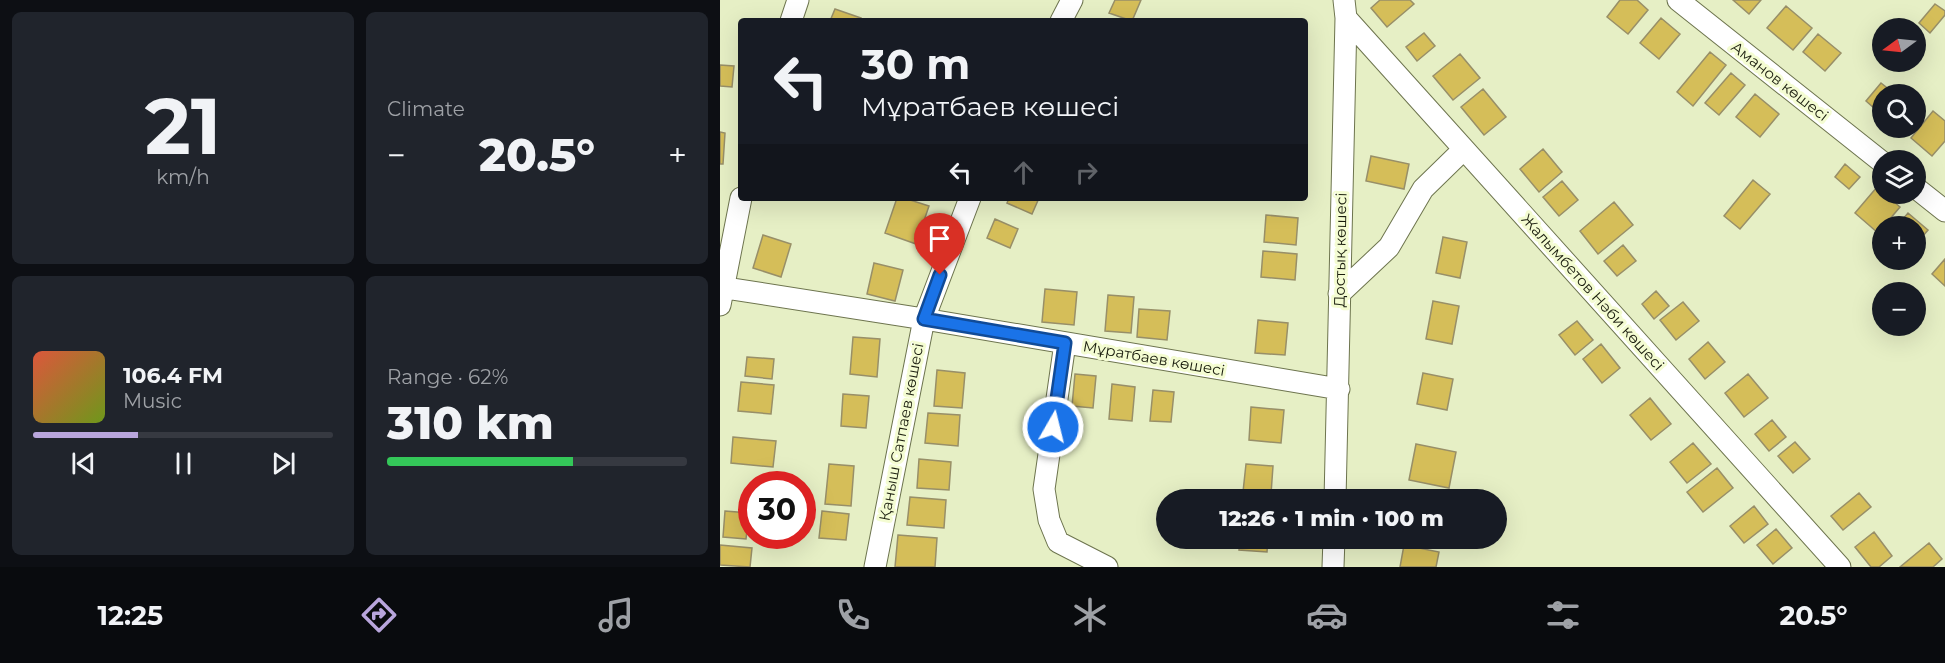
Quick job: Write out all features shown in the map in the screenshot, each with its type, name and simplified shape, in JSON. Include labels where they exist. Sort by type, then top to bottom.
[{"type":"street","points":[[792,18],[798,0]]},
{"type":"street","points":[[1063,18],[1072,0]]},
{"type":"street","name":"Аманов көшесі","points":[[1678,0],[1872,154]]},
{"type":"street","name":"Жалымбетов Нәби көшесі","points":[[1345,9],[1464,149],[1840,567]]},
{"type":"street","name":"Достық көшесі","points":[[1335,489],[1345,9]]},
{"type":"street","points":[[1339,294],[1389,247],[1423,189],[1464,149]]},
{"type":"street","points":[[1926,196],[1945,211]]},
{"type":"street","points":[[721,293],[740,201]]},
{"type":"street","name":"Қаныш Сатпаев көшесі","points":[[874,567],[924,319],[969,201]]},
{"type":"street","name":"Мұратбаев көшесі","points":[[721,293],[924,319],[1339,389]]},
{"type":"street","points":[[1065,343],[1044,489],[1049,520],[1058,542],[1107,567]]},
{"type":"street","points":[[1334,549],[1334,567]]},
{"type":"building","points":[[1115,0],[1141,0],[1133,18],[1123,18],[1109,13]]},
{"type":"building","points":[[1380,0],[1410,0],[1414,4],[1387,27],[1371,8]]},
{"type":"building","points":[[1620,0],[1637,0],[1648,10],[1628,34],[1607,17]]},
{"type":"building","points":[[1733,0],[1761,0],[1749,14]]},
{"type":"building","points":[[1935,4],[1945,11],[1945,15],[1930,33],[1926,29],[1926,18],[1923,18]]},
{"type":"building","points":[[1786,6],[1812,28],[1793,50],[1767,28]]},
{"type":"building","points":[[835,9],[861,18],[831,18]]},
{"type":"building","points":[[1661,18],[1680,34],[1659,59],[1640,43]]},
{"type":"building","points":[[1424,33],[1435,46],[1417,61],[1406,47]]},
{"type":"building","points":[[1818,34],[1841,53],[1825,71],[1803,52]]},
{"type":"building","points":[[1710,52],[1726,65],[1693,106],[1677,92]]},
{"type":"building","points":[[1460,54],[1480,78],[1453,100],[1433,76]]},
{"type":"building","points":[[720,65],[734,66],[732,87],[720,86]]},
{"type":"building","points":[[1731,73],[1745,85],[1719,115],[1705,103]]},
{"type":"building","points":[[1483,89],[1506,117],[1484,135],[1461,107]]},
{"type":"building","points":[[1755,94],[1779,114],[1760,137],[1736,117]]},
{"type":"building","points":[[1872,94],[1872,106],[1866,101]]},
{"type":"building","points":[[1933,111],[1945,121],[1945,141],[1932,156],[1911,138],[1926,138],[1926,120]]},
{"type":"building","points":[[720,132],[725,133],[723,164],[720,164]]},
{"type":"building","points":[[1543,149],[1562,172],[1539,192],[1520,169]]},
{"type":"building","points":[[1371,156],[1409,164],[1404,189],[1366,181]]},
{"type":"building","points":[[1845,164],[1860,177],[1849,189],[1835,177]]},
{"type":"building","points":[[1753,180],[1770,194],[1740,229],[1724,216]]},
{"type":"building","points":[[1562,181],[1578,200],[1559,216],[1543,197]]},
{"type":"building","points":[[1872,193],[1872,204],[1897,204],[1900,207],[1892,216],[1872,216],[1872,228],[1855,213]]},
{"type":"building","points":[[896,201],[913,201],[929,206],[916,244],[885,233]]},
{"type":"building","points":[[1008,201],[1038,201],[1032,214],[1007,203]]},
{"type":"building","points":[[1614,202],[1633,225],[1598,254],[1580,231]]},
{"type":"building","points":[[1266,215],[1298,218],[1296,245],[1264,242]]},
{"type":"building","points":[[995,219],[1018,229],[1010,248],[987,238]]},
{"type":"building","points":[[763,235],[791,244],[781,277],[753,268]]},
{"type":"building","points":[[1443,237],[1467,242],[1460,278],[1436,273]]},
{"type":"building","points":[[1623,245],[1636,261],[1617,276],[1604,261]]},
{"type":"building","points":[[1263,251],[1297,254],[1295,280],[1261,277]]},
{"type":"building","points":[[1945,259],[1945,286],[1932,274]]},
{"type":"building","points":[[874,263],[903,270],[895,301],[867,294]]},
{"type":"building","points":[[1045,289],[1077,292],[1074,325],[1042,322]]},
{"type":"building","points":[[1656,291],[1669,306],[1654,319],[1642,304]]},
{"type":"building","points":[[1108,295],[1134,297],[1131,333],[1105,331]]},
{"type":"building","points":[[1433,301],[1459,306],[1452,344],[1426,339]]},
{"type":"building","points":[[1683,302],[1699,321],[1676,340],[1660,320]]},
{"type":"building","points":[[1139,309],[1170,311],[1167,340],[1137,337]]},
{"type":"building","points":[[1258,320],[1288,323],[1285,355],[1255,353]]},
{"type":"building","points":[[1577,321],[1593,340],[1575,355],[1559,335]]},
{"type":"building","points":[[853,337],[880,339],[877,377],[850,374]]},
{"type":"building","points":[[1708,342],[1725,362],[1705,379],[1689,359]]},
{"type":"building","points":[[1601,344],[1620,368],[1602,383],[1583,359]]},
{"type":"building","points":[[747,357],[774,359],[772,379],[745,376]]},
{"type":"building","points":[[937,370],[965,373],[962,408],[934,406]]},
{"type":"building","points":[[1423,373],[1453,379],[1447,410],[1417,404]]},
{"type":"building","points":[[1075,374],[1096,376],[1093,408],[1072,406]]},
{"type":"building","points":[[1748,374],[1768,398],[1744,417],[1725,393]]},
{"type":"building","points":[[741,382],[774,385],[771,414],[738,411]]},
{"type":"building","points":[[1112,384],[1135,387],[1132,421],[1109,419]]},
{"type":"building","points":[[1153,390],[1174,392],[1171,422],[1150,421]]},
{"type":"building","points":[[843,394],[869,396],[866,428],[841,426]]},
{"type":"building","points":[[1650,398],[1671,424],[1651,440],[1630,415]]},
{"type":"building","points":[[1251,407],[1284,410],[1281,443],[1249,440]]},
{"type":"building","points":[[928,413],[960,415],[958,446],[925,443]]},
{"type":"building","points":[[1772,420],[1786,437],[1769,451],[1755,434]]},
{"type":"building","points":[[733,437],[776,441],[773,467],[731,463]]},
{"type":"building","points":[[1795,442],[1810,459],[1793,473],[1778,456]]},
{"type":"building","points":[[1693,443],[1711,464],[1687,483],[1670,462]]},
{"type":"building","points":[[1416,444],[1456,452],[1449,488],[1409,480]]},
{"type":"building","points":[[919,459],[951,462],[949,490],[917,488]]},
{"type":"building","points":[[829,464],[854,466],[851,506],[825,504]]},
{"type":"building","points":[[1246,464],[1273,466],[1271,489],[1243,489]]},
{"type":"building","points":[[1717,468],[1733,488],[1703,512],[1687,492]]},
{"type":"building","points":[[1859,493],[1871,507],[1843,530],[1831,516]]},
{"type":"building","points":[[910,497],[946,500],[944,528],[907,525]]},
{"type":"building","points":[[1754,506],[1768,524],[1744,543],[1730,526]]},
{"type":"building","points":[[725,511],[738,512],[738,538],[723,537]]},
{"type":"building","points":[[822,511],[849,514],[846,540],[819,538]]},
{"type":"building","points":[[1776,529],[1792,548],[1773,564],[1757,545]]},
{"type":"building","points":[[1874,532],[1892,556],[1879,567],[1871,567],[1855,547]]},
{"type":"building","points":[[898,535],[937,538],[935,567],[895,567]]},
{"type":"building","points":[[1929,543],[1942,559],[1933,567],[1900,567]]},
{"type":"building","points":[[720,545],[752,549],[750,567],[720,565]]},
{"type":"building","points":[[1239,549],[1267,549],[1267,552]]},
{"type":"building","points":[[1403,549],[1439,552],[1436,567],[1400,567]]},
{"type":"route","points":[[940,275],[924,319],[1065,343],[1053,427]]}]
